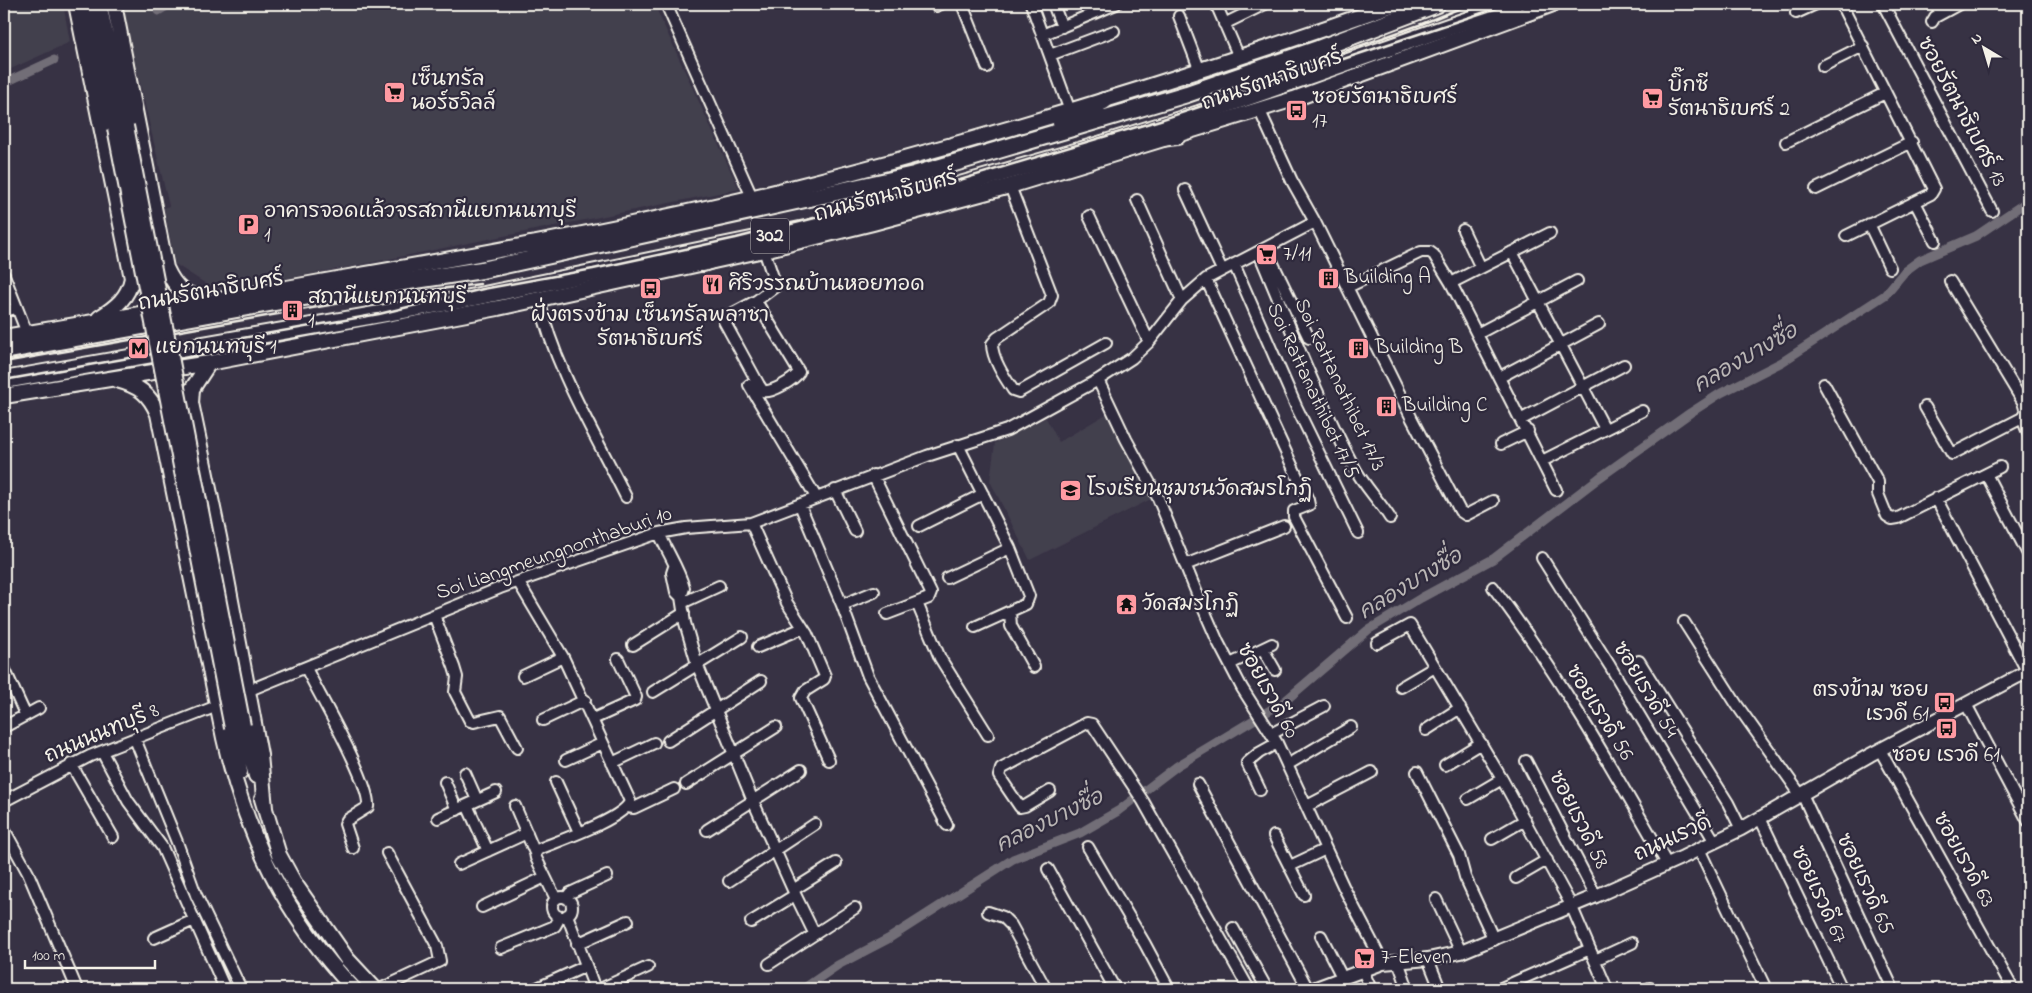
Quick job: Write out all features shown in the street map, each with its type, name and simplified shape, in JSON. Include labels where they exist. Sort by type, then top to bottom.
[{"type":"main road","points":[[76,4],[132,278],[124,299],[116,307],[95,321]]},
{"type":"main road","points":[[88,4],[120,127]]},
{"type":"main road","points":[[99,4],[120,127],[237,727],[248,820]]},
{"type":"main road","points":[[114,4],[166,268],[172,282],[179,290],[188,295],[212,302]]},
{"type":"main road","name":"ถนนรัตนาธิเบศร์","points":[[4,336],[212,302],[531,245],[752,197],[929,152],[1104,101],[1395,4]]},
{"type":"main road","name":"ถนนรัตนาธิเบศร์","points":[[4,351],[303,297],[482,270],[914,175],[1188,94],[1318,49],[1437,4]]},
{"type":"main road","name":"ถนนรัตนาธิเบศร์","points":[[4,380],[460,300],[810,228],[1089,148],[1199,114],[1514,4]]},
{"type":"main road","name":"ถนนรัตนาธิเบศร์","points":[[4,396],[209,363],[539,299],[764,250],[912,213],[1177,136],[1294,98],[1553,4]]},
{"type":"main road","points":[[1031,140],[1104,101]]},
{"type":"main road","points":[[1089,148],[1177,136]]},
{"type":"main road","points":[[703,263],[810,228]]},
{"type":"main road","points":[[531,245],[602,245]]},
{"type":"main road","points":[[132,278],[148,287],[156,285],[162,281],[166,268]]},
{"type":"main road","points":[[209,363],[192,389],[191,403],[219,537],[260,755],[265,808]]},
{"type":"main road","points":[[113,379],[132,384],[145,393],[152,400],[158,414],[231,769],[261,854],[309,938],[354,989]]},
{"type":"main road","points":[[158,414],[159,402],[166,395],[173,392],[181,393],[191,403]]},
{"type":"main road","points":[[237,727],[248,750],[279,855],[295,884],[347,959],[375,989]]},
{"type":"street","points":[[666,4],[752,197]]},
{"type":"street","points":[[962,4],[987,67]]},
{"type":"street","points":[[1031,4],[1070,111]]},
{"type":"street","points":[[1053,4],[1062,27]]},
{"type":"street","points":[[1042,35],[1116,4]]},
{"type":"street","points":[[1216,4],[1239,57]]},
{"type":"street","points":[[1224,24],[1265,4]]},
{"type":"street","points":[[1796,13],[1816,4]]},
{"type":"street","points":[[1842,4],[1934,188],[1931,194],[1846,236]]},
{"type":"street","name":"ซอยรัตนาธิเบศร์ 13","points":[[1883,4],[1992,211]]},
{"type":"street","points":[[1932,22],[1939,8],[1959,4]]},
{"type":"street","points":[[1179,16],[1200,70]]},
{"type":"street","points":[[1050,55],[1114,31]]},
{"type":"street","points":[[1823,66],[1863,46]]},
{"type":"street","points":[[1786,142],[1885,93]]},
{"type":"street","points":[[1259,109],[1291,179],[1315,222],[1412,419],[1460,511],[1466,515],[1494,501]]},
{"type":"street","points":[[1816,189],[1912,142]]},
{"type":"street","points":[[1010,186],[1052,295],[1048,303],[997,338],[992,344],[992,352],[1008,383],[1013,390],[1019,392],[1106,343]]},
{"type":"street","points":[[1185,190],[1222,270]]},
{"type":"street","points":[[1137,200],[1182,300]]},
{"type":"street","points":[[1915,202],[1935,242]]},
{"type":"street","points":[[1089,216],[1149,342]]},
{"type":"street","name":"Soi Liangmeungnonthaburi 10","points":[[247,691],[519,582],[659,533],[686,528],[751,523],[873,475],[1007,430],[1098,380],[1132,358],[1149,342],[1182,300],[1206,279],[1315,222]]},
{"type":"street","points":[[1869,224],[1890,268]]},
{"type":"street","points":[[1463,230],[1481,268]]},
{"type":"street","points":[[1451,283],[1550,233]]},
{"type":"street","points":[[756,301],[799,372],[792,379],[769,392],[763,391],[759,385],[724,321],[776,286],[764,250]]},
{"type":"street","points":[[1262,251],[1309,338]]},
{"type":"street","name":"Soi Rattanathibet 17/3","points":[[1262,251],[1320,396],[1353,466],[1368,490],[1380,501],[1390,518]]},
{"type":"street","points":[[1348,287],[1421,252],[1430,252],[1434,255],[1478,334],[1556,490]]},
{"type":"street","points":[[1512,252],[1605,429]]},
{"type":"street","name":"Soi Rattanathibet 17/5","points":[[1234,264],[1296,406],[1358,533]]},
{"type":"street","points":[[4,275],[27,333]]},
{"type":"street","points":[[1206,279],[1308,500],[1309,505],[1294,511],[1294,518],[1347,618]]},
{"type":"street","points":[[1478,334],[1577,281]]},
{"type":"street","points":[[1926,406],[1952,454],[2022,418],[2026,412],[2023,402],[1950,281]]},
{"type":"street","points":[[539,299],[544,324],[556,356],[626,497]]},
{"type":"street","points":[[4,311],[17,308]]},
{"type":"street","points":[[1500,377],[1599,324]]},
{"type":"street","points":[[1522,419],[1624,365]]},
{"type":"street","name":"ซอยเรวดี 60","points":[[1098,380],[1126,439],[1158,498],[1185,566],[1230,664],[1254,708],[1274,739],[1348,896],[1383,963]]},
{"type":"street","points":[[1824,384],[1878,482],[1878,494],[1886,516],[1892,519],[1898,518],[2000,467]]},
{"type":"street","points":[[749,385],[816,498]]},
{"type":"street","points":[[1542,461],[1642,411]]},
{"type":"street","points":[[2022,418],[2028,433]]},
{"type":"street","points":[[1501,444],[1528,431]]},
{"type":"street","points":[[958,445],[1010,548],[1029,599],[1026,604],[975,627]]},
{"type":"street","points":[[1986,474],[2028,554]]},
{"type":"street","points":[[873,475],[931,593],[929,598],[887,614]]},
{"type":"street","points":[[835,490],[855,531]]},
{"type":"street","points":[[920,526],[983,494]]},
{"type":"street","points":[[1936,498],[2028,672]]},
{"type":"street","points":[[800,505],[842,605],[868,676],[947,825]]},
{"type":"street","points":[[751,523],[787,603],[803,628],[825,676],[802,694],[802,701],[829,760]]},
{"type":"street","points":[[1185,566],[1284,526]]},
{"type":"street","points":[[659,533],[674,567],[680,573],[684,588],[682,604],[696,664],[717,710],[753,801],[814,933]]},
{"type":"street","points":[[947,578],[1010,548]]},
{"type":"street","name":"ซอยเรวดี 54","points":[[1542,558],[1610,666],[1715,842]]},
{"type":"street","points":[[519,582],[564,657],[630,801],[628,807],[605,822],[539,849],[535,853]]},
{"type":"street","points":[[633,645],[682,604],[719,586]]},
{"type":"street","name":"ซอยเรวดี 56","points":[[1493,587],[1525,631],[1596,740],[1667,864]]},
{"type":"street","points":[[842,605],[874,592]]},
{"type":"street","points":[[918,602],[940,658],[988,735]]},
{"type":"street","points":[[1010,612],[1011,626],[1034,667]]},
{"type":"street","points":[[434,615],[456,673],[455,692],[470,721],[474,722],[500,716],[517,748]]},
{"type":"street","name":"ซอยเรวดี 65","points":[[1684,622],[1732,697],[1801,794],[1893,989]]},
{"type":"street","points":[[1377,644],[1410,625],[1502,778],[1547,860],[1571,905],[1607,989]]},
{"type":"street","points":[[758,646],[803,628]]},
{"type":"street","points":[[653,692],[742,637]]},
{"type":"street","points":[[1230,664],[1268,646],[1275,670]]},
{"type":"street","points":[[523,676],[564,657]]},
{"type":"street","points":[[594,719],[634,700],[636,697],[618,659]]},
{"type":"street","points":[[1639,661],[1728,803],[1741,828]]},
{"type":"street","points":[[1401,687],[1435,667]]},
{"type":"street","points":[[4,668],[26,714]]},
{"type":"street","points":[[306,668],[360,774],[369,800],[368,807],[347,820],[345,824],[353,848]]},
{"type":"street","name":"ถนนเรวดี","points":[[1313,989],[1383,963],[1428,959],[1461,952],[1494,940],[1571,905],[1596,896],[1715,842],[1880,750],[2028,672]]},
{"type":"street","points":[[668,741],[761,682]]},
{"type":"street","points":[[543,720],[585,700]]},
{"type":"street","points":[[1966,704],[2028,821]]},
{"type":"street","name":"ถนนนนทบุรี 8","points":[[4,801],[71,764],[217,706]]},
{"type":"street","points":[[1260,790],[1248,763],[1274,739],[1324,706]]},
{"type":"street","points":[[4,727],[39,708]]},
{"type":"street","points":[[1426,730],[1460,708]]},
{"type":"street","points":[[1050,791],[1020,807],[999,776],[999,772],[1087,723],[1094,725],[1143,801],[1249,989]]},
{"type":"street","points":[[686,784],[776,727]]},
{"type":"street","points":[[1287,765],[1351,727]]},
{"type":"street","points":[[135,739],[177,842],[196,895],[241,989]]},
{"type":"street","points":[[566,760],[603,743]]},
{"type":"street","points":[[612,763],[654,743]]},
{"type":"street","points":[[1445,765],[1481,744]]},
{"type":"street","name":"ซอยเรวดี 63","points":[[1880,750],[2013,989]]},
{"type":"street","points":[[102,752],[128,801],[162,847],[225,989]]},
{"type":"street","name":"ซอยเรวดี 58","points":[[1526,760],[1596,896]]},
{"type":"street","points":[[71,764],[113,836]]},
{"type":"street","points":[[707,830],[801,770]]},
{"type":"street","points":[[1307,806],[1372,772]]},
{"type":"street","points":[[1417,772],[1459,855],[1465,877],[1494,940]]},
{"type":"street","points":[[465,773],[477,800]]},
{"type":"street","points":[[1468,798],[1502,778]]},
{"type":"street","points":[[446,782],[456,810]]},
{"type":"street","points":[[556,782],[579,832]]},
{"type":"street","points":[[1198,784],[1308,989]]},
{"type":"street","points":[[628,807],[634,808],[674,789]]},
{"type":"street","points":[[438,818],[496,792]]},
{"type":"street","points":[[466,805],[488,851]]},
{"type":"street","points":[[501,948],[555,926],[571,906],[561,898],[545,877],[515,806]]},
{"type":"street","name":"ซอยเรวดี 67","points":[[1760,818],[1842,989]]},
{"type":"street","points":[[1492,839],[1525,820]]},
{"type":"street","points":[[729,881],[815,824]]},
{"type":"street","points":[[4,829],[28,873],[77,989]]},
{"type":"street","points":[[459,864],[527,834]]},
{"type":"street","points":[[1274,836],[1304,895]]},
{"type":"street","points":[[1088,847],[1169,989]]},
{"type":"street","points":[[1290,866],[1326,849]]},
{"type":"street","points":[[1699,849],[1766,989]]},
{"type":"street","points":[[380,989],[440,961],[437,946],[387,853]]},
{"type":"street","points":[[1516,878],[1547,860]]},
{"type":"street","points":[[751,922],[836,863]]},
{"type":"street","points":[[1048,869],[1115,989]]},
{"type":"street","points":[[564,916],[554,914],[552,908],[561,898],[607,876]]},
{"type":"street","points":[[482,906],[545,877]]},
{"type":"street","points":[[1436,899],[1461,952]]},
{"type":"street","points":[[769,964],[855,908]]},
{"type":"street","points":[[988,912],[1003,917],[1011,925],[1046,989]]},
{"type":"street","points":[[564,916],[595,989]]},
{"type":"street","points":[[154,938],[194,920]]},
{"type":"street","points":[[577,944],[628,921]]},
{"type":"street","points":[[1233,928],[1267,989]]},
{"type":"street","points":[[1320,936],[1343,979]]},
{"type":"street","points":[[1594,960],[1632,943]]},
{"type":"street","points":[[1499,989],[1590,949]]},
{"type":"street","points":[[1428,959],[1440,989]]},
{"type":"street","points":[[1398,961],[1408,989]]},
{"type":"street","points":[[535,989],[586,966]]},
{"type":"street","points":[[600,989],[648,967]]},
{"type":"street","points":[[1363,971],[1371,989]]},
{"type":"shaded area","points":[[4,4],[63,4],[70,42],[4,72]]},
{"type":"shaded area","points":[[121,4],[654,4],[739,189],[354,266],[217,291],[175,264],[164,208],[169,206]]},
{"type":"shaded area","name":"โรงเรียนชุมชนวัดสมรโกฏิ","points":[[1108,413],[1151,499],[1030,560],[990,481],[995,443],[1046,418],[1059,442]]},
{"type":"waterway","points":[[158,11],[170,4]]},
{"type":"waterway","points":[[4,83],[54,60]]},
{"type":"waterway","name":"คลองบางซื่อ","points":[[803,989],[838,965],[888,939],[1013,859],[1080,833],[1118,811],[1177,766],[1285,701],[1368,630],[1421,598],[1493,559],[1599,478],[1690,413],[1721,393],[1782,362],[1885,295],[1905,271],[1920,260],[1976,236],[2028,201]]},
{"type":"railway","points":[[1331,56],[1419,25],[1470,4]]},
{"type":"railway","points":[[4,380],[379,314],[483,289],[593,269],[736,238],[933,188],[1160,120],[1509,4]]},
{"type":"railway","points":[[4,362],[375,297],[480,284]]},
{"type":"place","name":"เซ็นทรัล นอร์ธวิลล์","points":[[395,92]]},
{"type":"place","name":"บิ๊กซี รัตนาธิเบศร์ 2","points":[[1652,98]]},
{"type":"place","name":"ซอยรัตนาธิเบศร์ 17","points":[[1296,110]]},
{"type":"place","name":"อาคารจอดแล้วจรสถานีแยกนนทบุรี 1","points":[[248,224]]},
{"type":"place","name":"7/11","points":[[1267,255]]},
{"type":"place","name":"Building A","points":[[1328,278]]},
{"type":"place","name":"ศิริวรรณบ้านหอยทอด","points":[[712,285]]},
{"type":"place","name":"ฝั่งตรงข้าม เซ็นทรัลพลาซา รัตนาธิเบศร์","points":[[650,289]]},
{"type":"place","name":"สถานีแยกนนทบุรี 1","points":[[292,310]]},
{"type":"place","name":"แยกนนทบุรี 1","points":[[139,348]]},
{"type":"place","name":"Building B","points":[[1359,348]]},
{"type":"place","name":"Building C","points":[[1386,406]]},
{"type":"place","name":"โรงเรียนชุมชนวัดสมรโกฏิ","points":[[1071,490]]},
{"type":"place","name":"วัดสมรโกฏิ","points":[[1126,605]]},
{"type":"place","name":"ตรงข้าม ซอย เรวดี 61","points":[[1945,703]]},
{"type":"place","name":"ซอย เรวดี 61","points":[[1946,729]]},
{"type":"place","name":"7-Eleven","points":[[1365,958]]}]
